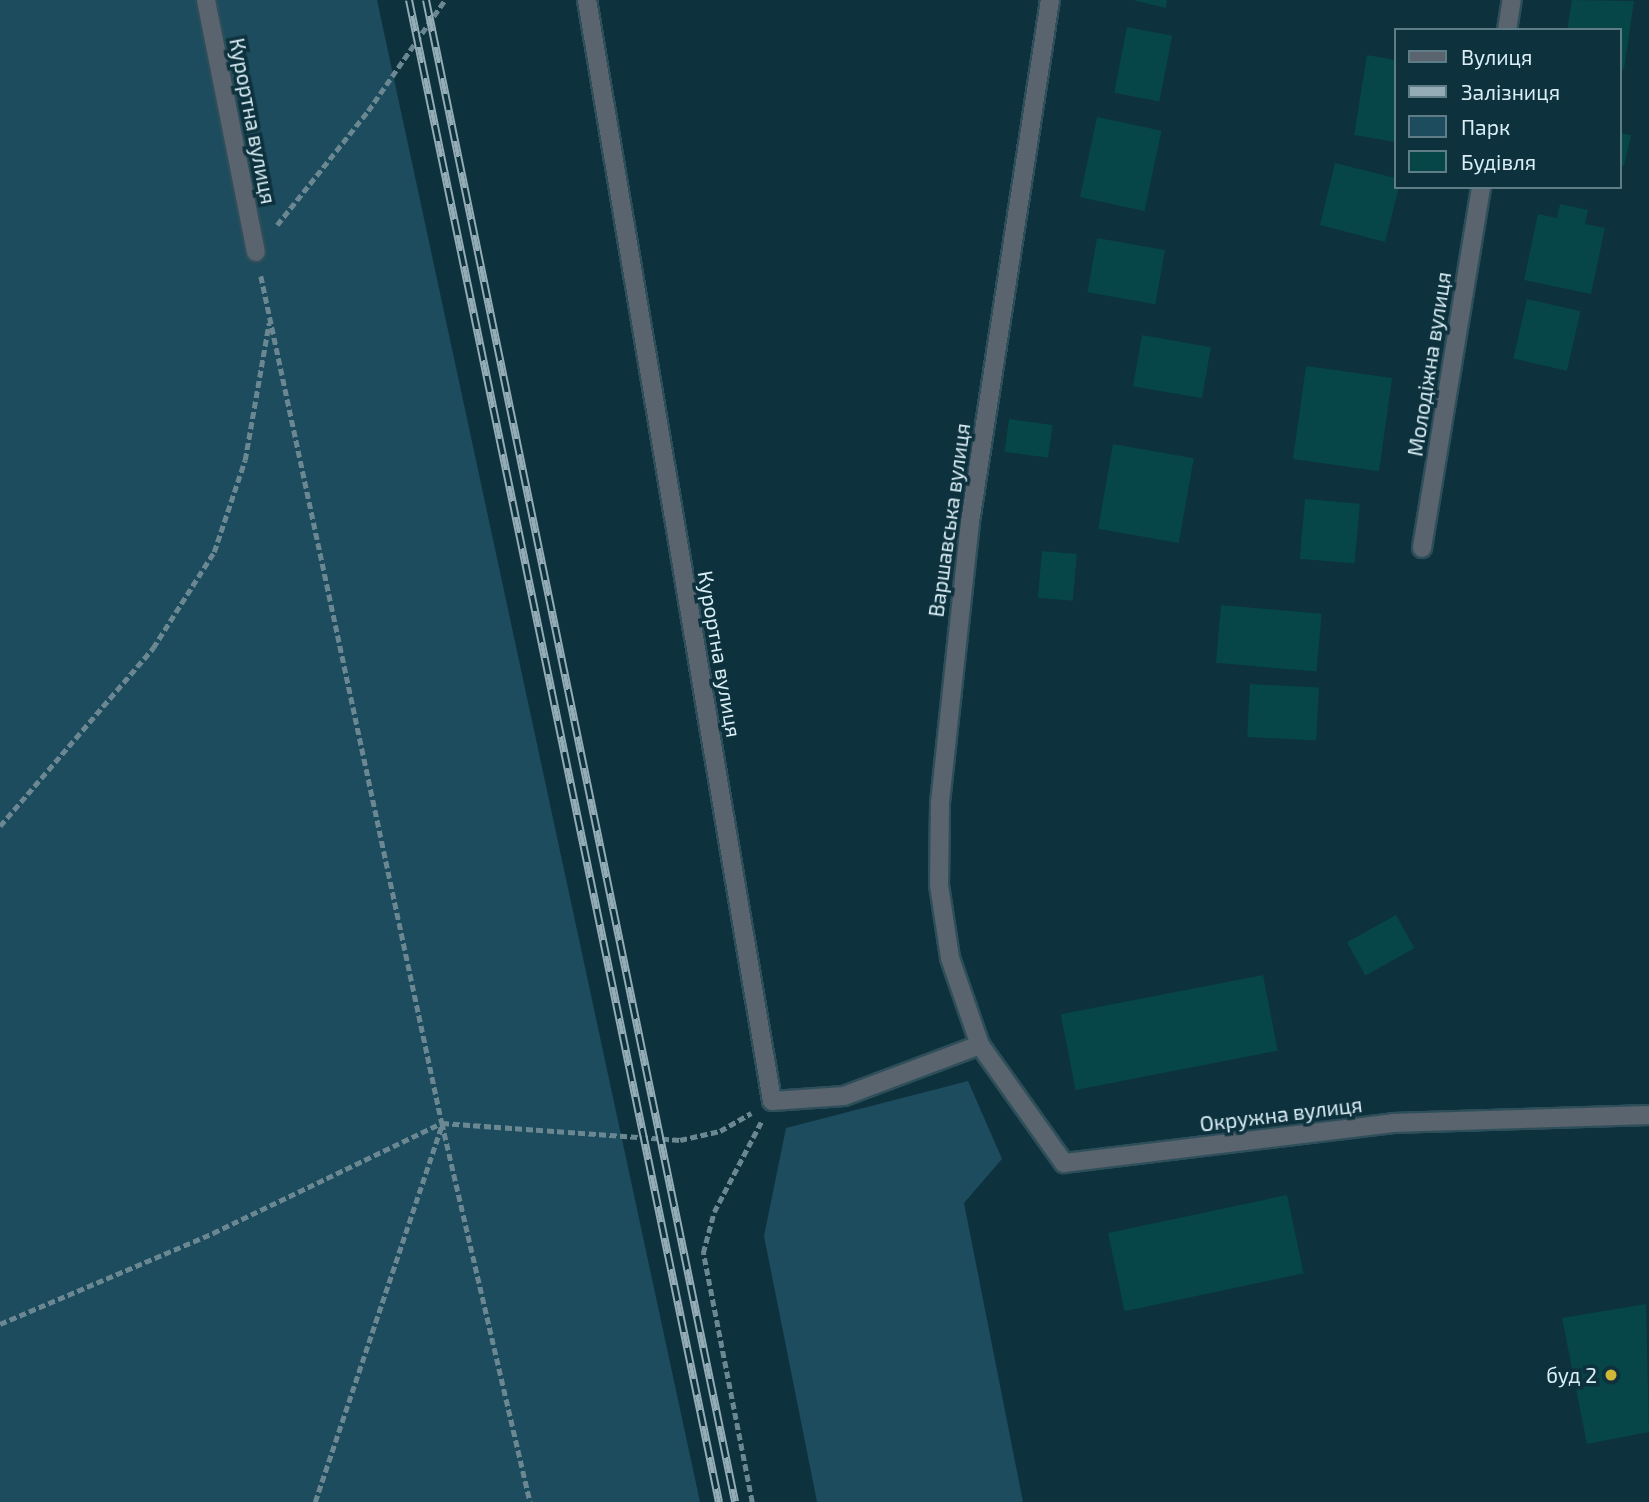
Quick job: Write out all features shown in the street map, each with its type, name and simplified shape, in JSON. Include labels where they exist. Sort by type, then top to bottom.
[{"type":"street","name":"Курортна вулиця","points":[[206,0],[256,251]]},
{"type":"street","name":"Курортна вулиця","points":[[587,0],[772,1101]]},
{"type":"street","name":"Варшавська вулиця","points":[[980,1045],[950,957],[939,885],[940,804],[970,522],[1050,0]]},
{"type":"street","points":[[1507,28],[1511,0]]},
{"type":"street","name":"Молодіжна вулиця","points":[[1422,548],[1481,189]]},
{"type":"street","points":[[772,1101],[844,1096],[980,1045]]},
{"type":"street","name":"Окружна вулиця","points":[[980,1045],[1064,1163],[1392,1124],[1649,1115]]},
{"type":"path","points":[[445,0],[368,111],[256,251],[442,1123],[530,1502]]},
{"type":"path","points":[[0,826],[153,648],[214,552],[245,460],[270,318]]},
{"type":"path","points":[[0,1324],[213,1233],[442,1123],[680,1140],[720,1131],[772,1101]]},
{"type":"path","points":[[752,1502],[703,1253],[714,1212],[772,1101]]},
{"type":"path","points":[[315,1502],[442,1123]]},
{"type":"green space","points":[[0,0],[377,0],[700,1502],[0,1502]]},
{"type":"green space","points":[[968,1081],[1002,1159],[964,1203],[1023,1502],[817,1502],[764,1236],[786,1128]]},
{"type":"building","points":[[1133,0],[1167,0],[1166,8]]},
{"type":"building","points":[[1572,0],[1634,1],[1624,69],[1621,68],[1621,28],[1567,28]]},
{"type":"building","points":[[1127,27],[1172,36],[1159,102],[1114,93]]},
{"type":"building","points":[[1367,55],[1394,60],[1394,142],[1354,135]]},
{"type":"building","points":[[1097,117],[1162,131],[1145,211],[1080,197]]},
{"type":"building","points":[[1621,133],[1631,135],[1624,166],[1621,165]]},
{"type":"building","points":[[1335,163],[1394,178],[1394,189],[1398,189],[1385,242],[1320,225]]},
{"type":"building","points":[[1560,204],[1588,210],[1585,224],[1605,228],[1591,294],[1524,280],[1538,214],[1557,218]]},
{"type":"building","points":[[1097,238],[1165,250],[1155,304],[1087,292]]},
{"type":"building","points":[[1527,299],[1581,311],[1567,371],[1513,358]]},
{"type":"building","points":[[1142,335],[1211,347],[1202,398],[1133,386]]},
{"type":"building","points":[[1306,366],[1392,378],[1379,471],[1293,459]]},
{"type":"building","points":[[1009,419],[1053,425],[1048,458],[1004,452]]},
{"type":"building","points":[[1113,444],[1194,458],[1179,543],[1098,529]]},
{"type":"building","points":[[1305,499],[1360,504],[1355,564],[1300,559]]},
{"type":"building","points":[[1042,551],[1077,554],[1073,601],[1038,598]]},
{"type":"building","points":[[1221,605],[1322,614],[1317,672],[1216,663]]},
{"type":"building","points":[[1250,684],[1319,688],[1316,741],[1247,737]]},
{"type":"building","points":[[1396,915],[1414,948],[1365,975],[1347,942]]},
{"type":"building","points":[[1263,975],[1278,1051],[1075,1090],[1061,1014]]},
{"type":"building","points":[[1287,1195],[1304,1273],[1125,1311],[1108,1233]]},
{"type":"building","name":"буд 2","points":[[1646,1304],[1649,1432],[1587,1444],[1562,1318]]},
{"type":"railway","points":[[409,0],[719,1502]]},
{"type":"railway","points":[[426,0],[735,1502]]},
{"type":"place","name":"буд 2","points":[[1611,1375]]}]
